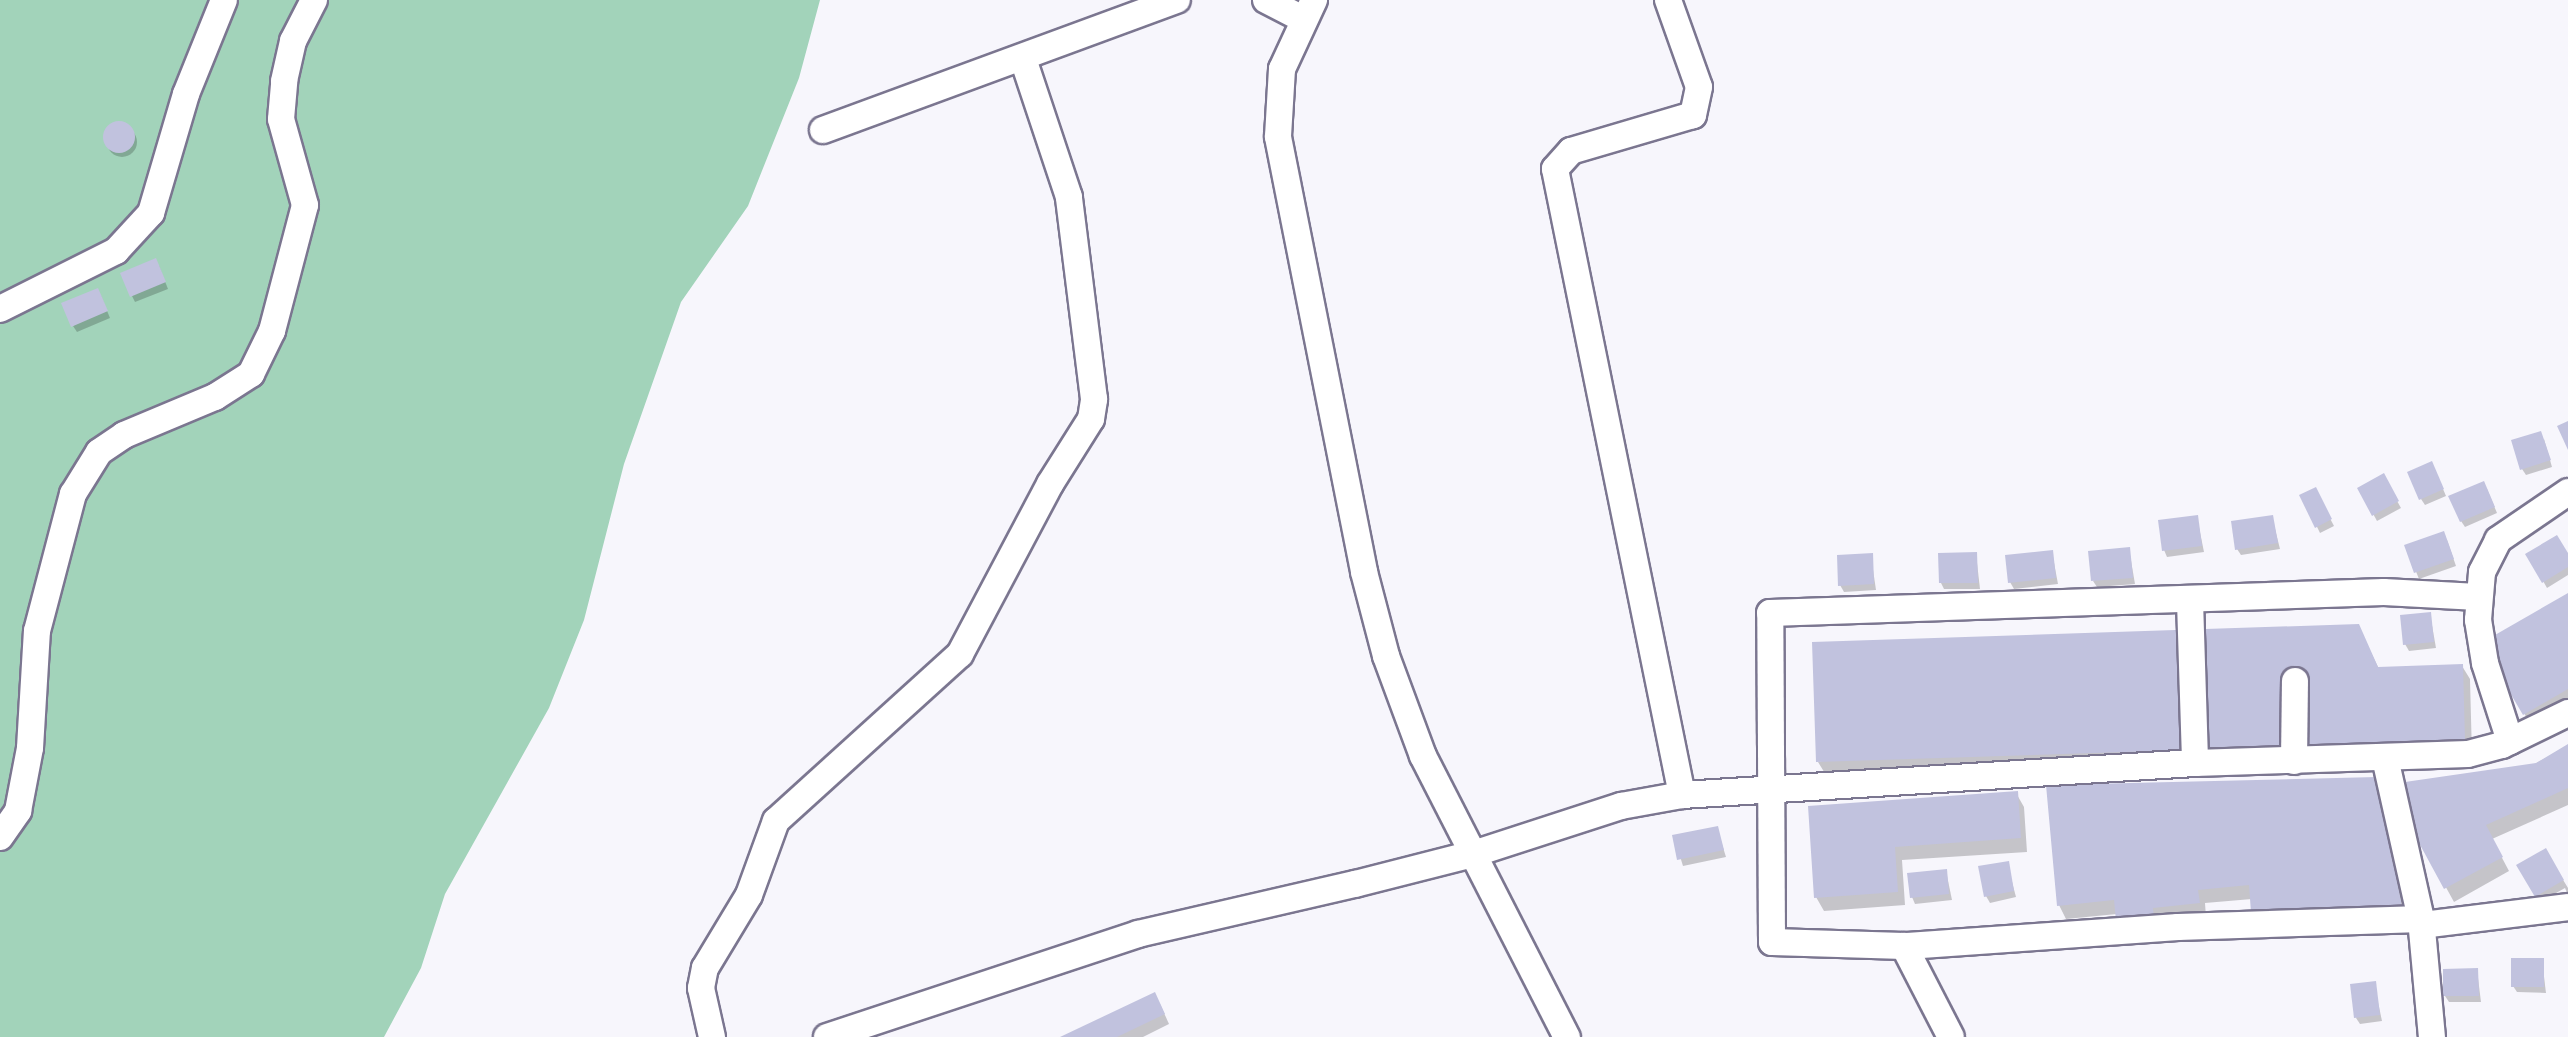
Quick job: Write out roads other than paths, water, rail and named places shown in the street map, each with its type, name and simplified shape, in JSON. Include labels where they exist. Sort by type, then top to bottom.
[{"type":"street","points":[[0,309],[116,251],[151,213],[186,94],[224,0]]},
{"type":"street","points":[[0,837],[18,811],[30,748],[37,631],[73,494],[99,452],[124,435],[215,397],[251,374],[272,331],[305,205],[281,119],[284,81],[293,41],[314,0]]},
{"type":"street","points":[[823,130],[1023,59],[1135,7],[1177,0]]},
{"type":"street","points":[[1266,0],[1309,9],[1282,69],[1278,137],[1364,572],[1409,723],[1567,1037]]},
{"type":"street","points":[[1668,0],[1699,87],[1693,115],[1571,151],[1555,169],[1682,795]]},
{"type":"street","points":[[712,1037],[701,988],[705,968],[749,895],[776,821],[960,654],[1050,484],[1091,419],[1092,385],[1069,197],[1023,59]]},
{"type":"street","points":[[2510,741],[2485,663],[2478,597],[2487,554],[2498,540],[2568,492]]},
{"type":"street","points":[[2478,597],[2384,592],[1770,613],[1772,942],[1904,946],[2178,927],[2422,922],[2568,907]]},
{"type":"street","points":[[2190,601],[2195,763]]},
{"type":"street","points":[[2294,761],[2295,681]]},
{"type":"street","points":[[827,1037],[1138,934],[1473,854],[1621,806],[1682,795],[1771,789],[2195,763],[2468,754],[2510,741],[2568,713]]},
{"type":"street","points":[[2385,758],[2422,922],[2432,1037]]},
{"type":"street","points":[[1904,946],[1951,1037]]}]
